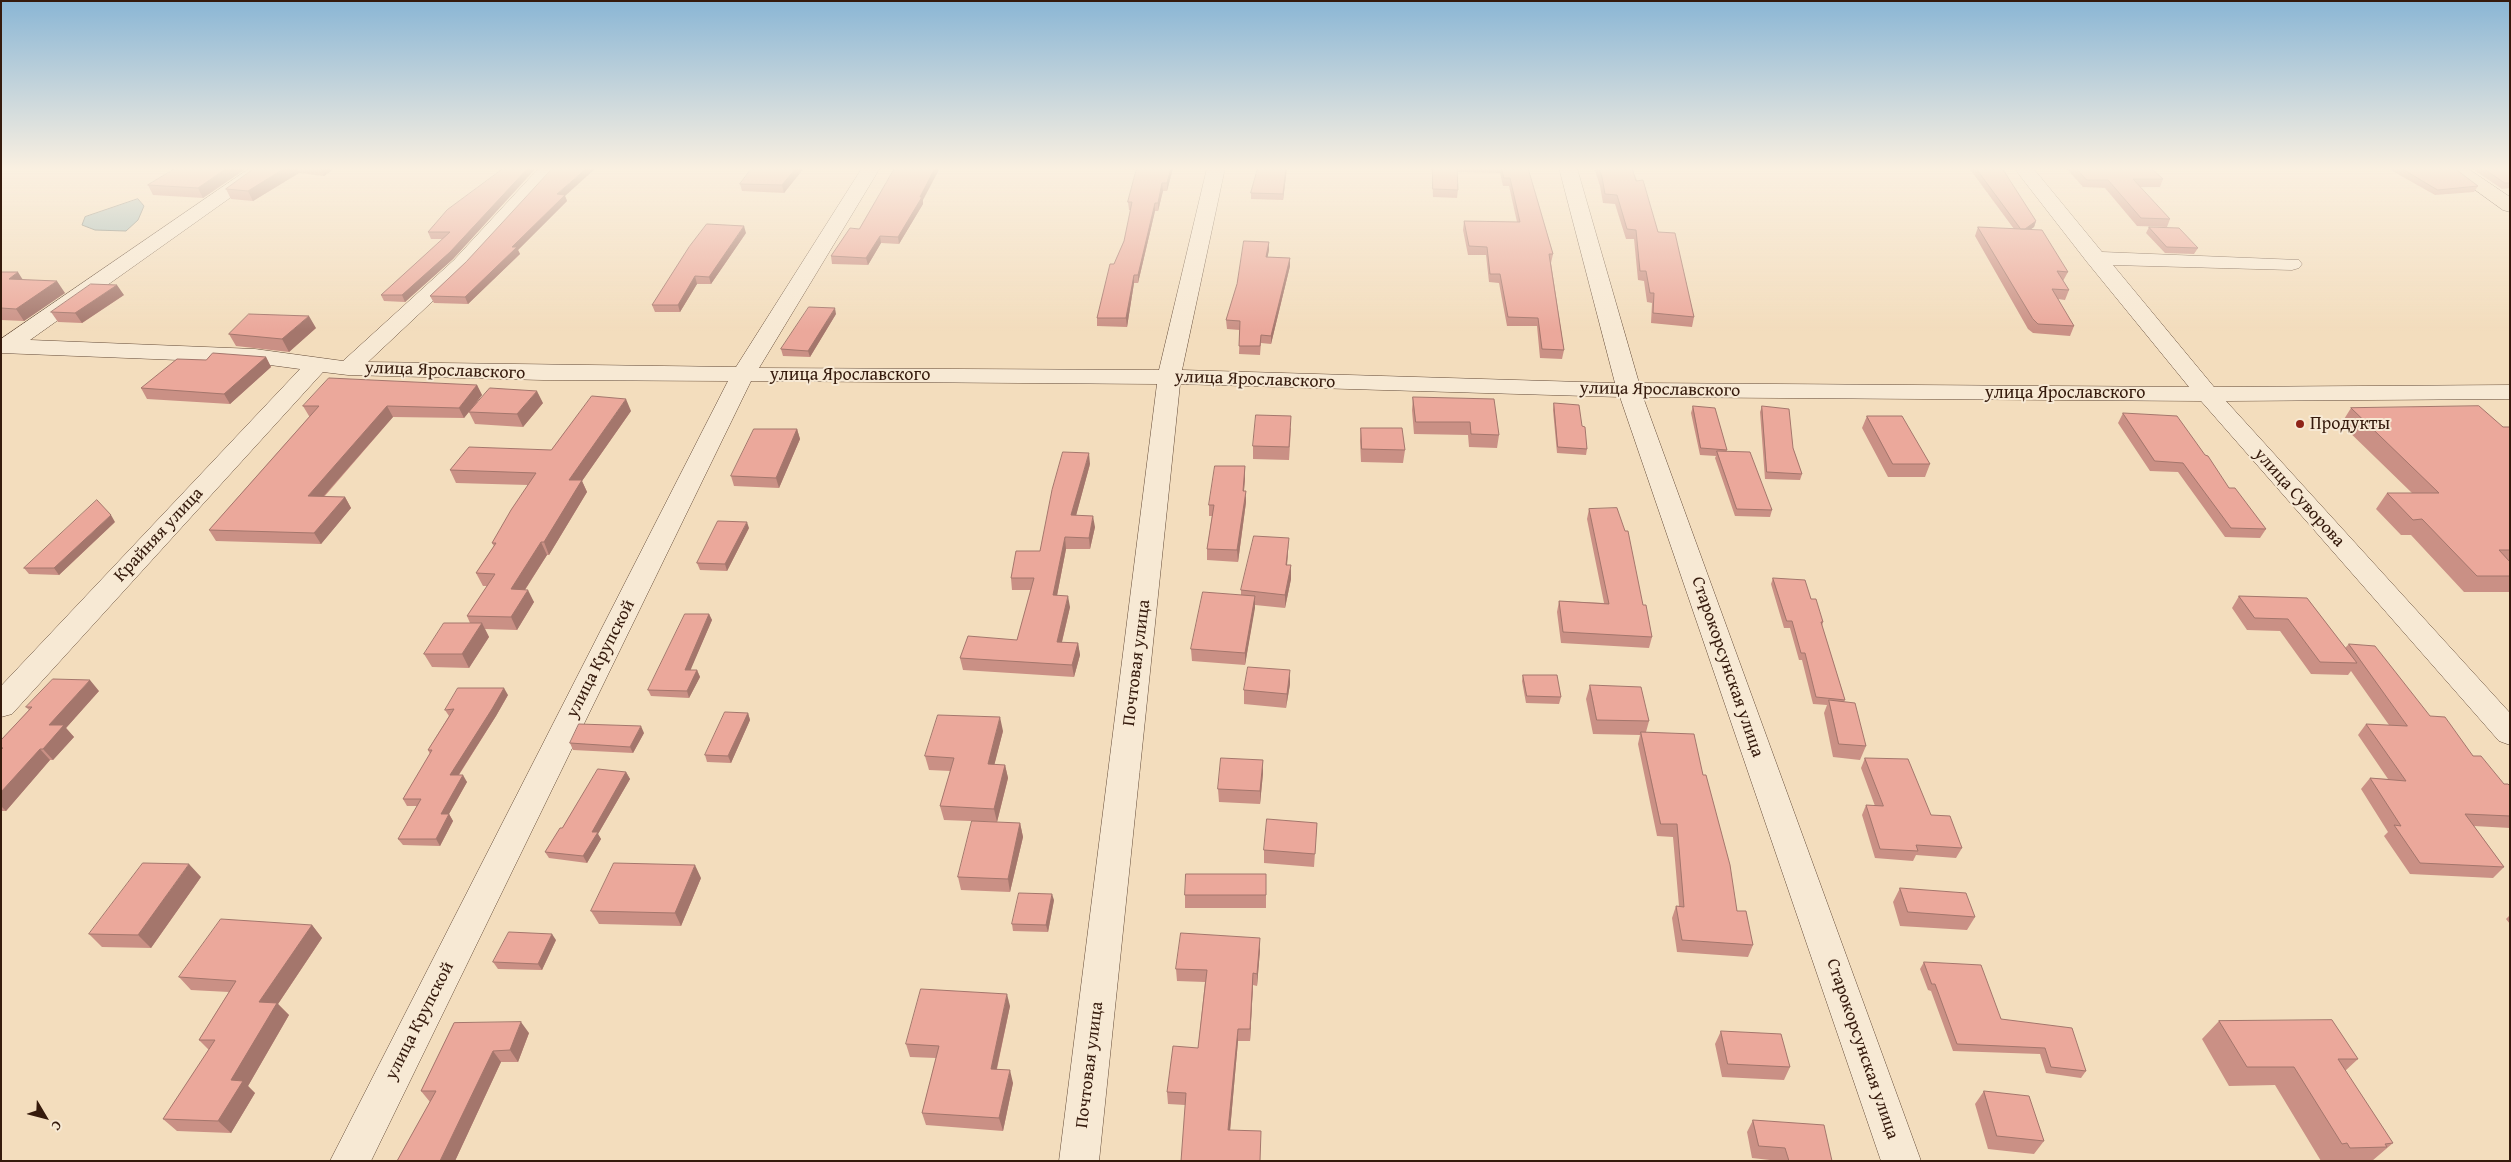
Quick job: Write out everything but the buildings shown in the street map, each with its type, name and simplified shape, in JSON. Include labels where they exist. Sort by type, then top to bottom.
[{"type":"street","points":[[4,346],[184,222]]},
{"type":"street","points":[[348,368],[461,264],[500,222]]},
{"type":"street","name":"улица Крупской","points":[[350,1161],[743,375],[837,222]]},
{"type":"street","name":"Почтовая улица","points":[[1079,1161],[1170,377],[1204,222]]},
{"type":"street","name":"Старокорсунская улица","points":[[1583,222],[1628,390],[1901,1161]]},
{"type":"street","name":"улица Суворова","points":[[2066,222],[2207,394],[2510,733]]},
{"type":"street","points":[[2094,258],[2292,264]]},
{"type":"street","name":"улица Ярославского","points":[[4,346],[256,356],[348,368],[543,373],[1170,377],[1628,390],[2207,394],[2510,392]]},
{"type":"street","name":"Крайняя улица","points":[[1,706],[317,364]]},
{"type":"water","points":[[83,222],[136,222],[126,231],[95,230],[82,225]]},
{"type":"place","name":"Продукты","points":[[2300,424]]}]
